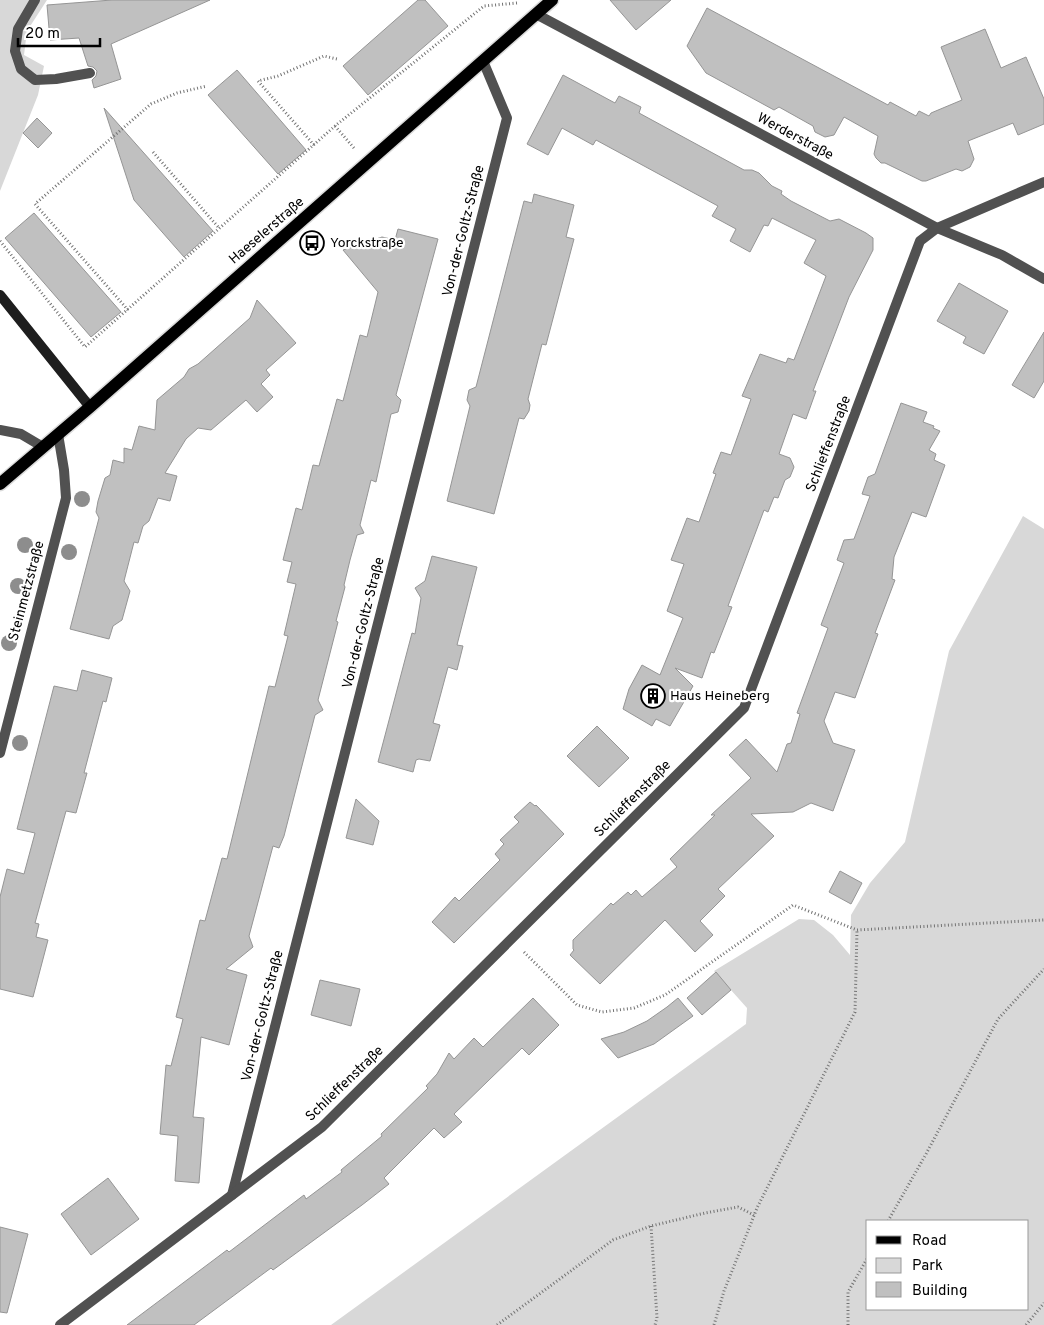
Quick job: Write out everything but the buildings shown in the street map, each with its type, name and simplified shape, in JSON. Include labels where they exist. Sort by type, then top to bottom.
[{"type":"main road","name":"Haeselerstraße","points":[[2,480],[90,407],[552,0]]},
{"type":"main road","points":[[0,295],[90,407]]},
{"type":"street","points":[[35,0],[18,29],[15,51],[21,69],[35,80],[56,79],[90,73]]},
{"type":"street","name":"Werderstraße","points":[[536,14],[937,228],[1002,255],[1044,279]]},
{"type":"street","name":"Von-der-Goltz-Straße","points":[[232,1195],[507,118],[483,61]]},
{"type":"street","name":"Schlieffenstraße","points":[[60,1325],[322,1127],[744,708],[920,241],[937,228],[1044,182]]},
{"type":"street","points":[[0,430],[21,434],[43,447]]},
{"type":"street","name":"Steinmetzstraße","points":[[0,754],[66,498],[58,434]]},
{"type":"path","points":[[0,241],[86,347],[335,126],[484,6]]},
{"type":"path","points":[[314,145],[258,81],[278,76],[324,56],[337,59]]},
{"type":"path","points":[[128,310],[35,204],[151,104],[177,93],[207,86]]},
{"type":"path","points":[[335,126],[367,163]]},
{"type":"path","points":[[153,152],[219,228]]},
{"type":"path","points":[[512,940],[577,1004],[602,1012],[634,1008],[665,995],[793,904],[857,930],[1044,920]]},
{"type":"path","points":[[714,1325],[724,1291],[754,1215],[855,1012],[857,930]]},
{"type":"path","points":[[889,1220],[998,1019],[1044,969]]},
{"type":"path","points":[[497,1325],[613,1240],[652,1226],[704,1213],[738,1207],[754,1215]]},
{"type":"path","points":[[652,1226],[657,1318],[655,1325]]},
{"type":"path","points":[[848,1325],[848,1292],[866,1260]]},
{"type":"path","points":[[1026,1325],[1044,1303]]},
{"type":"green space","points":[[0,0],[47,0],[27,31],[24,55],[44,66],[38,95],[0,191]]},
{"type":"green space","points":[[1023,516],[1044,529],[1044,1325],[331,1325],[746,1024],[747,1008],[714,971],[799,919],[814,920],[833,935],[850,955],[851,915],[870,883],[905,842],[949,651]]},
{"type":"place","name":"Yorckstraße","points":[[312,243]]},
{"type":"place","name":"Haus Heineberg","points":[[653,696]]}]
